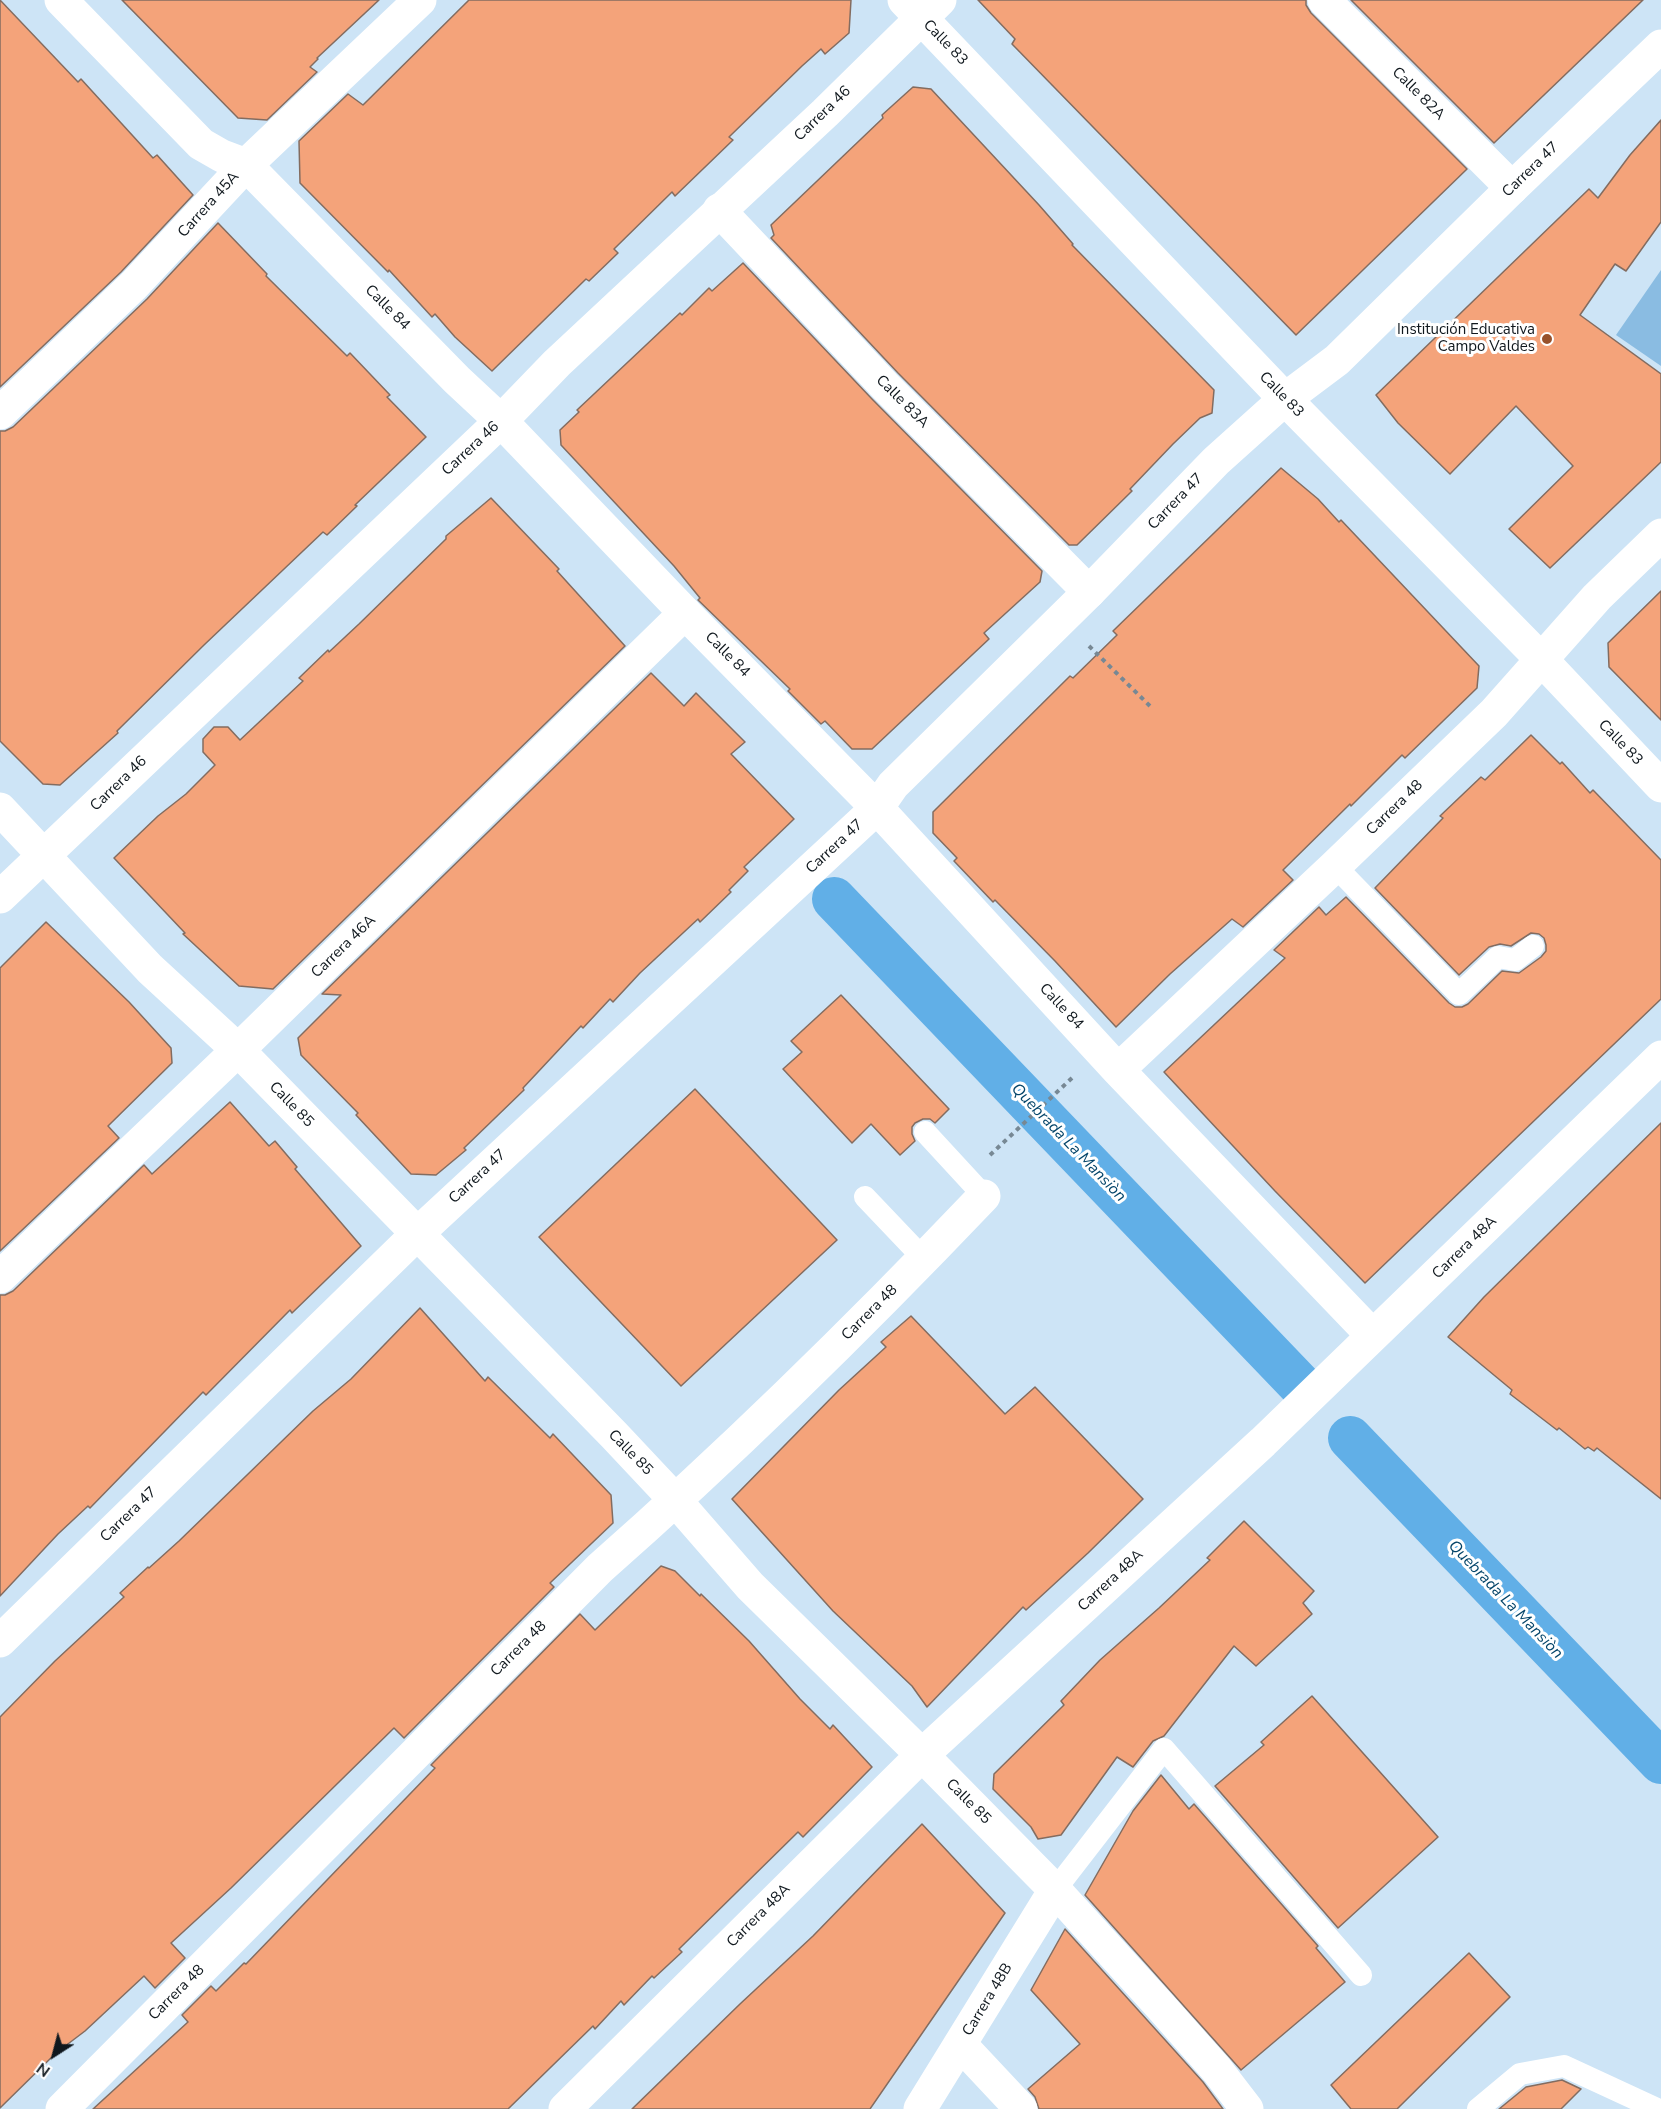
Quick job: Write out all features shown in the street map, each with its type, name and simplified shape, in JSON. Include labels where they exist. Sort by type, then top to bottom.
[{"type":"street","name":"Calle 84","points":[[61,0],[201,144],[222,156],[246,165],[457,380],[501,421],[685,613],[877,808],[1118,1070],[1372,1335]]},
{"type":"street","name":"Carrera 45A","points":[[0,413],[134,285],[246,165],[420,0]]},
{"type":"street","name":"Calle 82A","points":[[1324,0],[1512,188]]},
{"type":"street","name":"Carrera 46","points":[[0,897],[501,421],[557,363],[825,113],[922,6]]},
{"type":"street","name":"Calle 83","points":[[922,6],[1285,399],[1661,786]]},
{"type":"street","name":"Carrera 47","points":[[0,1641],[417,1234],[877,808],[893,784],[1089,592],[1216,461],[1285,399],[1337,360],[1661,46]]},
{"type":"street","name":"Calle 83A","points":[[719,210],[885,386],[1089,592]]},
{"type":"street","name":"Carrera 48","points":[[1118,1070],[1494,713],[1597,597],[1661,535]]},
{"type":"street","name":"Carrera 46A","points":[[0,1277],[238,1050],[685,613]]},
{"type":"street","name":"Calle 85","points":[[0,809],[150,969],[238,1050],[676,1501],[750,1586],[1055,1890],[1217,2070],[1247,2109]]},
{"type":"street","name":"Carrera 48A","points":[[565,2109],[922,1755],[1263,1442],[1661,1057]]},
{"type":"street","name":"Carrera 48","points":[[62,2109],[600,1568],[676,1501],[806,1376],[984,1196]]},
{"type":"street","name":"Carrera 48B","points":[[921,2109],[1055,1890]]},
{"type":"street","points":[[961,2045],[1021,2109]]},
{"type":"lane","points":[[1335,866],[1459,994],[1498,957],[1515,960],[1533,946]]},
{"type":"lane","points":[[925,1132],[984,1196]]},
{"type":"lane","points":[[865,1197],[924,1259]]},
{"type":"lane","points":[[1055,1890],[1164,1749],[1361,1975]]},
{"type":"lane","points":[[1478,2109],[1520,2074],[1564,2066],[1657,2109]]},
{"type":"path","points":[[1060,620],[1153,709]]},
{"type":"path","points":[[1017,1131],[1063,1086]]},
{"type":"shaded area","points":[[1661,270],[1661,366],[1616,335]]},
{"type":"building","points":[[0,0],[78,82],[81,79],[153,158],[157,155],[193,195],[121,272],[0,387]]},
{"type":"building","points":[[122,0],[379,0],[317,58],[310,67],[317,72],[267,120],[238,118]]},
{"type":"building","points":[[469,0],[851,0],[849,33],[825,54],[821,49],[802,66],[729,137],[733,140],[675,196],[672,192],[614,249],[618,253],[589,281],[586,279],[492,371],[455,337],[435,314],[432,317],[389,270],[388,272],[300,183],[299,141],[348,94],[363,105]]},
{"type":"building","points":[[978,0],[1306,0],[1311,13],[1467,169],[1296,335],[1012,44],[1015,39]]},
{"type":"building","points":[[1351,0],[1643,0],[1494,143]]},
{"type":"building","points":[[913,87],[931,89],[1039,205],[1072,245],[1214,390],[1212,413],[1200,418],[1173,444],[1130,489],[1132,491],[1077,545],[1069,545],[898,373],[771,238],[774,235],[771,225]]},
{"type":"building","name":"Institución Educativa Campo Valdes","points":[[1661,120],[1661,222],[1626,271],[1615,264],[1580,315],[1661,374],[1661,462],[1550,568],[1509,529],[1573,466],[1516,406],[1450,474],[1398,423],[1376,395],[1589,189],[1598,198],[1630,155]]},
{"type":"building","points":[[218,223],[267,274],[266,276],[347,356],[350,353],[390,395],[387,397],[426,437],[327,535],[323,532],[204,645],[117,731],[118,733],[60,785],[43,784],[0,741],[0,431],[13,427],[147,299]]},
{"type":"building","points":[[743,263],[872,399],[1042,571],[1040,582],[984,633],[989,639],[872,749],[852,749],[825,721],[821,724],[788,691],[790,689],[698,600],[700,598],[674,566],[561,445],[560,430],[579,412],[577,410],[680,313],[682,315],[709,288],[712,291]]},
{"type":"building","points":[[1281,468],[1318,499],[1339,522],[1341,520],[1479,666],[1477,688],[1405,758],[1402,755],[1283,870],[1293,880],[1243,927],[1232,919],[1170,974],[1116,1027],[1055,961],[954,861],[957,858],[933,833],[933,812],[1070,676],[1073,678],[1117,635],[1113,631]]},
{"type":"building","points":[[491,498],[559,569],[557,571],[625,646],[273,989],[239,986],[183,934],[185,933],[114,858],[215,765],[203,752],[203,739],[214,727],[228,727],[240,740],[303,681],[299,678],[359,624],[446,539],[446,536]]},
{"type":"building","points":[[1661,591],[1661,720],[1609,667],[1608,643]]},
{"type":"building","points":[[651,673],[684,706],[696,693],[745,742],[731,754],[794,819],[744,867],[748,871],[729,890],[731,892],[640,973],[613,1002],[610,999],[583,1028],[581,1026],[523,1088],[524,1090],[464,1148],[466,1150],[436,1175],[411,1174],[356,1115],[358,1113],[301,1055],[298,1038],[341,995],[322,994]]},
{"type":"building","points":[[1531,735],[1560,764],[1562,762],[1590,793],[1593,790],[1661,860],[1661,999],[1365,1283],[1164,1072],[1285,958],[1274,950],[1319,907],[1326,915],[1346,897],[1455,1007],[1468,1004],[1502,971],[1519,973],[1541,957],[1546,951],[1544,938],[1539,934],[1531,933],[1511,946],[1500,944],[1489,947],[1459,975],[1375,888],[1443,818],[1440,816],[1481,777],[1485,780]]},
{"type":"building","points":[[46,922],[129,1002],[171,1048],[172,1063],[108,1126],[119,1138],[0,1251],[0,968]]},
{"type":"building","points":[[841,995],[949,1109],[935,1123],[930,1119],[923,1119],[915,1123],[912,1127],[912,1134],[915,1141],[900,1155],[871,1124],[852,1143],[783,1069],[802,1052],[791,1041]]},
{"type":"building","points":[[695,1089],[837,1240],[681,1386],[539,1237]]},
{"type":"building","points":[[230,1102],[269,1146],[275,1141],[297,1167],[295,1169],[361,1246],[292,1313],[290,1310],[206,1395],[203,1392],[90,1508],[88,1506],[58,1534],[0,1596],[0,1295],[13,1291],[144,1165],[152,1174]]},
{"type":"building","points":[[1661,1123],[1661,1499],[1597,1448],[1594,1451],[1588,1447],[1585,1449],[1559,1428],[1557,1430],[1510,1394],[1512,1390],[1448,1337],[1484,1297]]},
{"type":"building","points":[[420,1308],[485,1381],[488,1377],[550,1438],[553,1434],[611,1495],[613,1523],[550,1583],[554,1587],[404,1738],[394,1728],[231,1888],[171,1943],[185,1958],[155,1988],[144,1976],[85,2031],[56,2053],[0,2108],[0,1717],[55,1661],[124,1597],[120,1593],[179,1541],[313,1411],[351,1379]]},
{"type":"building","points":[[911,1316],[1005,1414],[1035,1387],[1143,1499],[1026,1610],[1023,1607],[927,1707],[912,1686],[833,1611],[732,1499],[839,1390],[886,1347],[881,1342]]},
{"type":"building","points":[[1244,1521],[1314,1591],[1303,1603],[1312,1614],[1256,1666],[1234,1646],[1164,1736],[1153,1741],[1133,1767],[1117,1757],[1061,1835],[1038,1839],[1031,1827],[993,1789],[994,1774],[1064,1705],[1061,1701],[1100,1660],[1210,1560],[1207,1558]]},
{"type":"building","points":[[661,1566],[675,1571],[700,1596],[701,1594],[749,1641],[800,1699],[830,1729],[833,1725],[872,1767],[803,1837],[798,1832],[679,1949],[682,1952],[654,1978],[652,1976],[624,2005],[621,2001],[595,2029],[593,2026],[508,2109],[93,2109],[188,2022],[182,2015],[211,1986],[216,1991],[244,1963],[246,1964],[435,1768],[431,1765],[580,1614],[595,1630]]},
{"type":"building","points":[[1312,1696],[1438,1837],[1338,1928],[1215,1786],[1264,1745],[1261,1742]]},
{"type":"building","points":[[1161,1775],[1189,1809],[1194,1804],[1318,1946],[1316,1948],[1345,1982],[1241,2070],[1085,1895],[1133,1811]]},
{"type":"building","points":[[922,1824],[1005,1913],[870,2109],[632,2109],[813,1936]]},
{"type":"building","points":[[1065,1929],[1203,2082],[1223,2109],[1039,2109],[1035,2097],[1028,2089],[1080,2044],[1031,1990]]},
{"type":"building","points":[[1469,1953],[1510,1997],[1397,2109],[1351,2109],[1331,2085]]},
{"type":"building","points":[[1562,2080],[1581,2089],[1561,2109],[1499,2109],[1526,2087]]},
{"type":"waterway","name":"Quebrada La Mansiòn","points":[[834,899],[1302,1387]]},
{"type":"waterway","name":"Quebrada La Mansiòn","points":[[1350,1438],[1661,1762]]},
{"type":"place","name":"Institución Educativa Campo Valdes","points":[[1547,339]]}]
